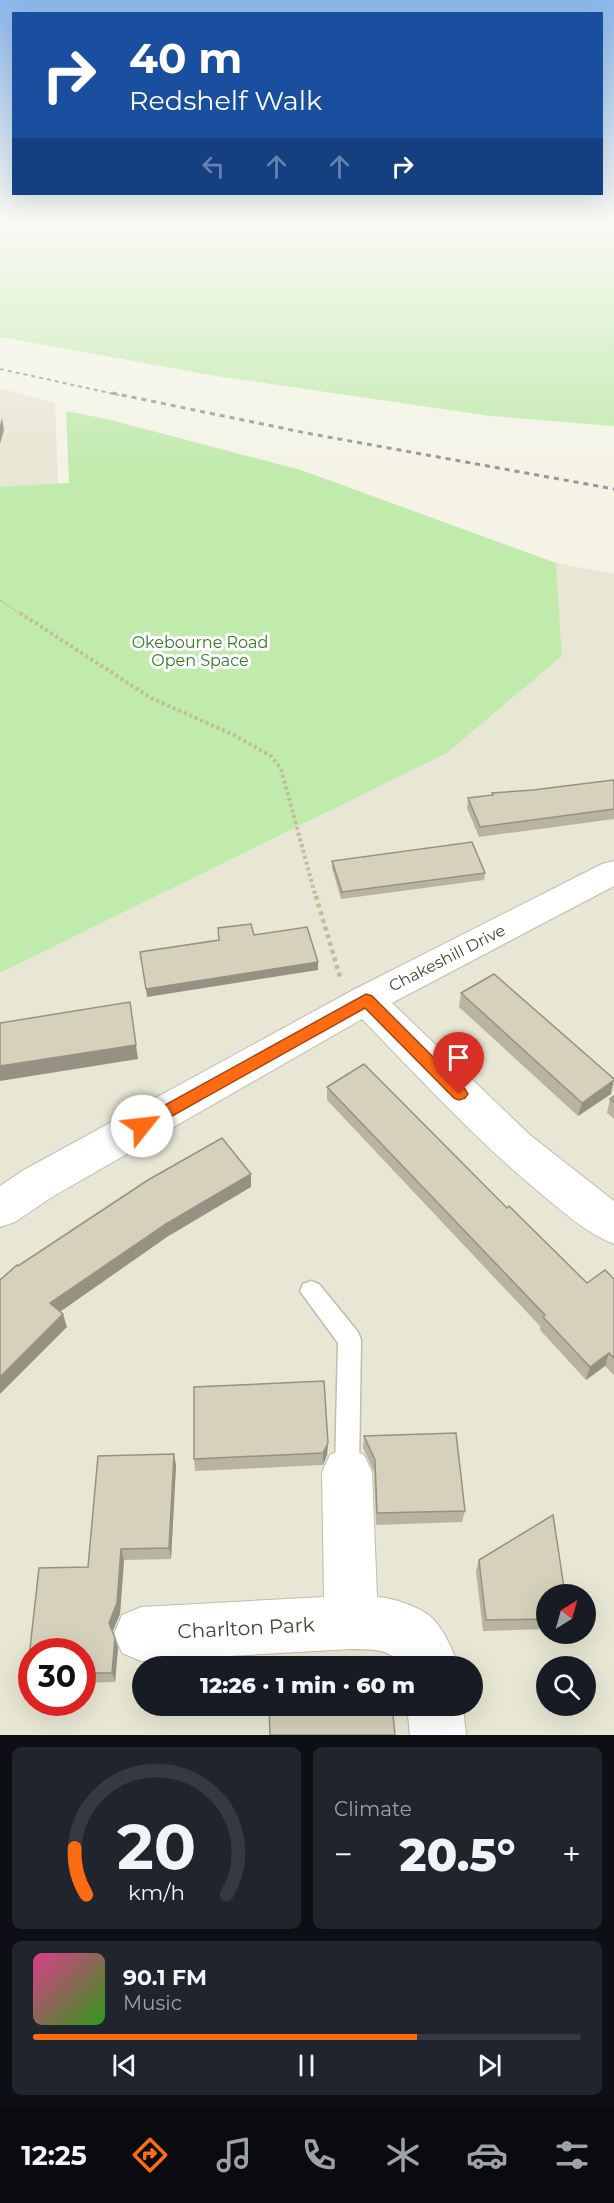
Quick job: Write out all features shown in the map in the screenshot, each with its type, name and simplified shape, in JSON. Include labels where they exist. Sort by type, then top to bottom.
[{"type":"street","name":"Chakeshill Drive","points":[[0,1209],[37,1184],[358,1004],[614,872]]},
{"type":"street","points":[[358,1004],[549,1176],[614,1225]]},
{"type":"street","points":[[347,1472],[351,1622]]},
{"type":"street","name":"Charlton Park","points":[[141,1634],[351,1622],[389,1624],[414,1637],[425,1656]]},
{"type":"street","points":[[436,1716],[438,1735]]},
{"type":"lane","points":[[311,1291],[350,1340],[347,1472]]},
{"type":"path","points":[[0,600],[151,698],[244,740],[271,756],[281,769],[297,833],[358,1004]]},
{"type":"shaded area","points":[[0,388],[55,403],[58,485],[0,487]]},
{"type":"shaded area","points":[[556,563],[614,574],[614,1735],[0,1735],[0,973],[447,753],[562,656]]},
{"type":"green space","points":[[0,305],[614,305],[614,426],[490,416],[210,375],[0,337]]},
{"type":"green space","name":"Okebourne Road Open Space","points":[[66,411],[107,419],[301,470],[556,563],[562,656],[447,753],[0,973],[0,487],[69,483]]},
{"type":"building","points":[[613,780],[614,809],[480,827],[468,798],[493,795],[492,793]]},
{"type":"building","points":[[472,842],[485,873],[342,892],[332,861]]},
{"type":"building","points":[[251,924],[254,935],[307,927],[318,962],[146,989],[140,952],[219,940],[218,928]]},
{"type":"building","points":[[494,974],[614,1080],[582,1103],[461,993]]},
{"type":"building","points":[[130,1002],[136,1045],[0,1066],[0,1023]]},
{"type":"building","points":[[364,1064],[507,1208],[509,1206],[587,1283],[605,1270],[614,1279],[614,1358],[609,1353],[590,1367],[543,1317],[545,1315],[327,1087]]},
{"type":"building","points":[[222,1138],[251,1174],[166,1224],[50,1303],[63,1314],[0,1377],[0,1280],[17,1265],[148,1180]]},
{"type":"building","points":[[324,1381],[328,1443],[323,1453],[194,1459],[194,1387]]},
{"type":"building","points":[[456,1433],[465,1511],[377,1513],[375,1460],[364,1436]]},
{"type":"building","points":[[174,1454],[169,1548],[121,1549],[117,1603],[109,1623],[115,1638],[112,1673],[96,1673],[96,1638],[31,1638],[39,1568],[88,1567],[98,1456]]},
{"type":"building","points":[[553,1515],[563,1584],[536,1584],[536,1619],[486,1620],[479,1560]]},
{"type":"building","points":[[269,1716],[393,1716],[395,1735],[270,1735]]},
{"type":"railway","points":[[0,369],[119,395]]},
{"type":"railway","points":[[112,393],[306,433],[614,489]]},
{"type":"route","points":[[142,1126],[366,1000],[459,1094]]}]
